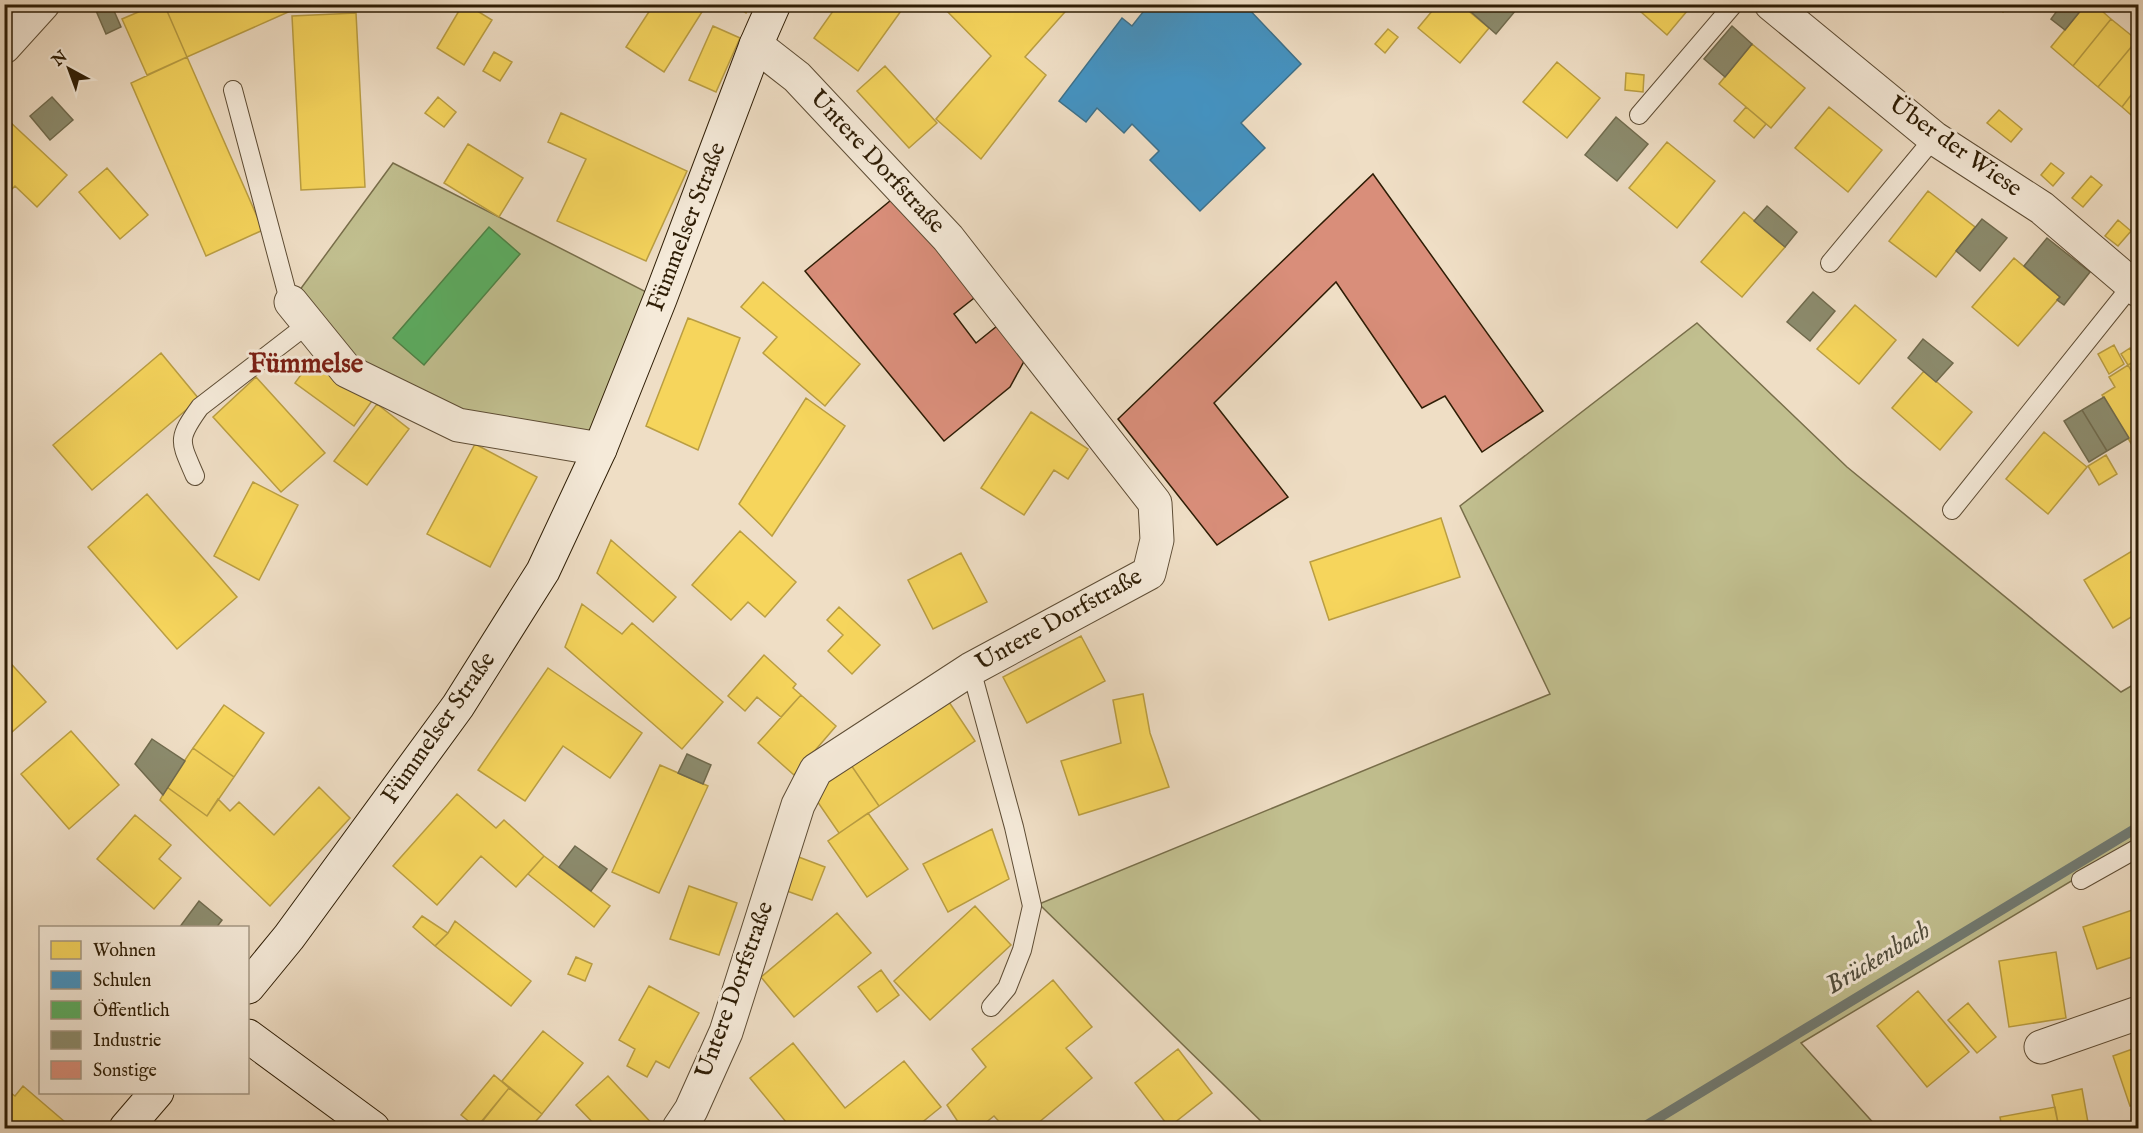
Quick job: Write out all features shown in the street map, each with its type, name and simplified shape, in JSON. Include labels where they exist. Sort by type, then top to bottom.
[{"type":"street","points":[[4,47],[43,4]]},
{"type":"street","name":"Fümmelser Straße","points":[[249,986],[289,937],[458,706],[543,571],[600,449],[660,299],[756,45],[774,4]]},
{"type":"street","name":"Über der Wiese","points":[[1771,4],[1934,138],[2042,208],[2135,287]]},
{"type":"street","name":"Untere Dorfstraße","points":[[679,1128],[690,1110],[726,1032],[798,805],[816,770],[971,669],[1149,573],[1157,540],[1155,503],[948,238],[797,77],[756,45]]},
{"type":"street","points":[[300,313],[347,371],[458,425],[600,449]]},
{"type":"street","points":[[2041,1047],[2139,1013]]},
{"type":"street","points":[[249,1037],[373,1128]]},
{"type":"street","points":[[126,1128],[155,1094]]},
{"type":"lane","points":[[1639,115],[1734,4]]},
{"type":"lane","points":[[195,476],[182,444],[187,425],[200,407],[300,313],[286,289],[233,90]]},
{"type":"lane","points":[[1830,263],[1934,138]]},
{"type":"lane","points":[[1952,510],[2135,287]]},
{"type":"lane","points":[[971,669],[1014,827],[1032,906],[1022,950],[1007,988],[991,1007]]},
{"type":"lane","points":[[2081,880],[2139,848]]},
{"type":"shaded area","points":[[393,163],[660,299],[600,449],[458,425],[347,371],[291,302]]},
{"type":"shaded area","points":[[1697,323],[1847,467],[2121,692],[2138,682],[2138,841],[1801,1043],[1878,1128],[1268,1128],[1039,904],[1550,694],[1460,506]]},
{"type":"building: Wohnen","points":[[157,4],[164,4],[187,57],[147,75],[122,19]]},
{"type":"building: Wohnen","points":[[164,4],[294,4],[295,9],[187,57]]},
{"type":"building: Wohnen","points":[[463,4],[492,20],[464,65],[437,48]]},
{"type":"building: Wohnen","points":[[654,4],[707,4],[664,72],[626,47]]},
{"type":"building: Wohnen","points":[[732,4],[750,4],[746,13]]},
{"type":"building: Wohnen","points":[[838,4],[906,4],[858,71],[814,38]]},
{"type":"building: Wohnen","points":[[940,4],[1072,4],[1025,57],[1046,75],[981,159],[936,119],[991,56]]},
{"type":"building: Wohnen","points":[[1438,4],[1460,4],[1489,28],[1460,63],[1418,28]]},
{"type":"building: Wohnen","points":[[1632,4],[1693,4],[1667,35]]},
{"type":"building: Wohnen","points":[[1993,4],[2010,4],[2003,12]]},
{"type":"building: Wohnen","points":[[2086,4],[2094,4],[2111,19],[2073,66],[2051,47]]},
{"type":"building: Wohnen","points":[[356,13],[365,187],[301,190],[292,16]]},
{"type":"building: Wohnen","points":[[2111,19],[2137,40],[2098,87],[2073,66]]},
{"type":"building: Wohnen","points":[[713,26],[740,38],[716,92],[689,80]]},
{"type":"building: Wohnen","points":[[1388,29],[1398,37],[1385,53],[1375,44]]},
{"type":"building: Wohnen","points":[[2137,40],[2138,86],[2122,107],[2098,87]]},
{"type":"building: Wohnen","points":[[1752,44],[1805,88],[1771,128],[1719,84]]},
{"type":"building: Wohnen","points":[[494,52],[512,62],[500,81],[483,71]]},
{"type":"building: Wohnen","points":[[187,57],[263,230],[206,256],[131,83]]},
{"type":"building: Wohnen","points":[[1557,62],[1600,98],[1567,138],[1523,102]]},
{"type":"building: Wohnen","points":[[885,66],[937,123],[909,148],[857,91]]},
{"type":"building: Wohnen","points":[[1626,73],[1644,75],[1643,92],[1625,90]]},
{"type":"building: Wohnen","points":[[2138,86],[2138,121],[2122,107]]},
{"type":"building: Wohnen","points":[[438,97],[456,112],[444,127],[425,113]]},
{"type":"building: Wohnen","points":[[1746,107],[1766,124],[1754,138],[1734,121]]},
{"type":"building: Wohnen","points":[[1829,107],[1882,150],[1848,192],[1795,148]]},
{"type":"building: Wohnen","points":[[1999,110],[2022,129],[2011,142],[1987,123]]},
{"type":"building: Wohnen","points":[[561,113],[687,171],[646,261],[557,221],[586,159],[548,142]]},
{"type":"building: Wohnen","points":[[9,121],[67,175],[37,207],[15,186],[4,197],[4,126]]},
{"type":"building: Wohnen","points":[[1667,142],[1715,181],[1677,228],[1629,188]]},
{"type":"building: Wohnen","points":[[468,144],[523,178],[499,217],[444,183]]},
{"type":"building: Wohnen","points":[[2051,163],[2064,173],[2053,186],[2041,175]]},
{"type":"building: Wohnen","points":[[107,168],[148,215],[120,239],[79,192]]},
{"type":"building: Wohnen","points":[[2091,176],[2102,185],[2083,207],[2072,198]]},
{"type":"building: Wohnen","points":[[1928,191],[1975,227],[1936,277],[1889,241]]},
{"type":"building: Wohnen","points":[[1744,212],[1785,247],[1742,297],[1701,262]]},
{"type":"building: Wohnen","points":[[2118,220],[2131,231],[2118,246],[2105,236]]},
{"type":"building: Wohnen","points":[[2014,258],[2060,297],[2018,346],[1972,307]]},
{"type":"building: Wohnen","points":[[763,282],[860,364],[825,406],[763,353],[777,337],[741,307]]},
{"type":"building: Wohnen","points":[[1855,305],[1896,340],[1859,384],[1817,349]]},
{"type":"building: Wohnen","points":[[688,318],[740,338],[698,450],[646,426]]},
{"type":"building: Wohnen","points":[[2114,345],[2124,364],[2109,374],[2098,354]]},
{"type":"building: Wohnen","points":[[2130,348],[2137,360],[2128,365],[2121,354]]},
{"type":"building: Wohnen","points":[[161,353],[199,399],[92,490],[53,445]]},
{"type":"building: Wohnen","points":[[313,358],[372,401],[354,426],[295,383]]},
{"type":"building: Wohnen","points":[[2138,359],[2138,383],[2128,365]]},
{"type":"building: Wohnen","points":[[2128,365],[2138,383],[2138,455],[2102,395],[2115,387],[2109,377]]},
{"type":"building: Wohnen","points":[[1924,371],[1972,412],[1940,450],[1892,408]]},
{"type":"building: Wohnen","points":[[256,377],[325,453],[281,492],[213,417]]},
{"type":"building: Wohnen","points":[[806,398],[845,426],[772,536],[739,504]]},
{"type":"building: Wohnen","points":[[377,404],[409,429],[367,485],[334,461]]},
{"type":"building: Wohnen","points":[[1031,412],[1088,449],[1068,479],[1054,470],[1024,515],[981,488]]},
{"type":"building: Wohnen","points":[[2044,432],[2087,467],[2048,514],[2006,479]]},
{"type":"building: Wohnen","points":[[475,444],[537,477],[490,567],[427,534]]},
{"type":"building: Wohnen","points":[[2106,455],[2117,474],[2099,485],[2088,466]]},
{"type":"building: Wohnen","points":[[253,482],[298,505],[259,580],[214,556]]},
{"type":"building: Wohnen","points":[[147,494],[237,597],[177,649],[88,547]]},
{"type":"building: Wohnen","points":[[1441,518],[1460,577],[1329,620],[1310,562]]},
{"type":"building: Wohnen","points":[[740,531],[796,582],[765,617],[748,602],[731,620],[692,585]]},
{"type":"building: Wohnen","points":[[611,540],[676,597],[653,622],[597,573]]},
{"type":"building: Wohnen","points":[[2132,551],[2138,562],[2138,613],[2113,628],[2084,580]]},
{"type":"building: Wohnen","points":[[961,553],[987,602],[933,629],[908,580]]},
{"type":"building: Wohnen","points":[[582,604],[622,634],[632,623],[723,702],[682,749],[565,647]]},
{"type":"building: Wohnen","points":[[839,607],[880,645],[852,674],[828,651],[843,635],[827,620]]},
{"type":"building: Wohnen","points":[[1081,636],[1105,681],[1027,723],[1003,677]]},
{"type":"building: Wohnen","points":[[764,655],[796,684],[793,688],[801,695],[781,717],[757,697],[745,711],[728,696]]},
{"type":"building: Wohnen","points":[[4,656],[46,702],[4,739]]},
{"type":"building: Wohnen","points":[[548,668],[642,733],[610,778],[563,746],[525,801],[478,770]]},
{"type":"building: Wohnen","points":[[1143,694],[1150,733],[1169,787],[1079,815],[1061,761],[1121,743],[1113,700]]},
{"type":"building: Wohnen","points":[[801,695],[836,726],[794,775],[758,743]]},
{"type":"building: Wohnen","points":[[947,699],[975,741],[879,806],[851,765]]},
{"type":"building: Wohnen","points":[[224,705],[264,733],[234,777],[193,748]]},
{"type":"building: Wohnen","points":[[71,731],[119,785],[69,829],[21,774]]},
{"type":"building: Wohnen","points":[[193,748],[234,777],[207,816],[167,787]]},
{"type":"building: Wohnen","points":[[660,765],[708,786],[659,893],[612,872]]},
{"type":"building: Wohnen","points":[[851,765],[879,806],[839,833],[817,801],[827,781]]},
{"type":"building: Wohnen","points":[[167,787],[207,816],[218,799],[230,811],[239,802],[274,835],[319,787],[350,818],[270,906],[160,800]]},
{"type":"building: Wohnen","points":[[457,794],[496,828],[504,820],[544,856],[516,887],[481,856],[437,905],[393,866]]},
{"type":"building: Wohnen","points":[[868,813],[908,869],[867,897],[828,841]]},
{"type":"building: Wohnen","points":[[135,815],[171,845],[159,859],[181,878],[154,909],[97,859]]},
{"type":"building: Wohnen","points":[[992,829],[1009,879],[948,912],[923,864]]},
{"type":"building: Wohnen","points":[[544,856],[610,906],[594,927],[528,874]]},
{"type":"building: Wohnen","points":[[796,856],[825,867],[812,900],[784,890]]},
{"type":"building: Wohnen","points":[[689,886],[737,903],[719,955],[670,939]]},
{"type":"building: Wohnen","points":[[975,906],[1011,945],[930,1020],[894,981]]},
{"type":"building: Wohnen","points":[[2138,908],[2138,955],[2097,969],[2083,927]]},
{"type":"building: Wohnen","points":[[837,913],[871,953],[794,1017],[761,977]]},
{"type":"building: Wohnen","points":[[422,916],[448,933],[435,946],[413,927]]},
{"type":"building: Wohnen","points":[[455,921],[531,981],[511,1006],[435,946],[448,933]]},
{"type":"building: Wohnen","points":[[2056,952],[2066,1018],[2009,1027],[1999,961]]},
{"type":"building: Wohnen","points":[[576,957],[592,964],[585,981],[568,974]]},
{"type":"building: Wohnen","points":[[881,970],[899,995],[877,1012],[858,987]]},
{"type":"building: Wohnen","points":[[1053,980],[1092,1027],[1066,1048],[1092,1078],[1032,1128],[1005,1128],[994,1116],[979,1128],[962,1128],[947,1105],[986,1067],[972,1049]]},
{"type":"building: Wohnen","points":[[649,986],[699,1013],[669,1068],[656,1061],[647,1077],[627,1066],[635,1049],[619,1040]]},
{"type":"building: Wohnen","points":[[1918,991],[1969,1052],[1927,1087],[1877,1026]]},
{"type":"building: Wohnen","points":[[1968,1003],[1996,1037],[1977,1053],[1948,1020]]},
{"type":"building: Wohnen","points":[[543,1031],[583,1063],[542,1114],[502,1081]]},
{"type":"building: Wohnen","points":[[793,1043],[845,1108],[904,1061],[941,1107],[915,1128],[791,1128],[750,1078]]},
{"type":"building: Wohnen","points":[[2138,1047],[2138,1103],[2130,1106],[2113,1056]]},
{"type":"building: Wohnen","points":[[1178,1049],[1212,1093],[1169,1127],[1135,1083]]},
{"type":"building: Wohnen","points":[[494,1075],[509,1088],[477,1128],[461,1115]]},
{"type":"building: Wohnen","points":[[608,1076],[656,1128],[598,1128],[576,1105]]},
{"type":"building: Wohnen","points":[[23,1086],[72,1128],[4,1128],[4,1088],[15,1096]]},
{"type":"building: Wohnen","points":[[509,1088],[542,1114],[530,1128],[476,1128]]},
{"type":"building: Wohnen","points":[[2082,1089],[2089,1128],[2059,1128],[2052,1095]]},
{"type":"building: Wohnen","points":[[2055,1107],[2059,1128],[2002,1128],[2000,1117]]},
{"type":"building: Schulen","points":[[1143,4],[1244,4],[1301,64],[1241,123],[1265,148],[1200,211],[1150,160],[1159,151],[1132,124],[1124,133],[1097,108],[1086,122],[1059,101],[1122,18],[1132,26],[1147,7]]},
{"type":"building: Öffentlich","points":[[489,227],[520,254],[424,365],[393,338]]},
{"type":"building: Industrie","points":[[111,4],[121,27],[106,34],[94,6]]},
{"type":"building: Industrie","points":[[1462,4],[1521,4],[1496,34]]},
{"type":"building: Industrie","points":[[2062,4],[2086,4],[2065,30],[2051,19]]},
{"type":"building: Industrie","points":[[1732,26],[1752,44],[1725,77],[1704,59]]},
{"type":"building: Industrie","points":[[52,97],[73,120],[50,140],[30,116]]},
{"type":"building: Industrie","points":[[1616,117],[1648,144],[1617,181],[1585,155]]},
{"type":"building: Industrie","points":[[1767,206],[1797,232],[1785,247],[1754,221]]},
{"type":"building: Industrie","points":[[1982,219],[2007,238],[1980,271],[1956,251]]},
{"type":"building: Industrie","points":[[2047,238],[2090,272],[2064,305],[2057,300],[2060,297],[2024,266]]},
{"type":"building: Industrie","points":[[1813,292],[1835,311],[1810,341],[1787,322]]},
{"type":"building: Industrie","points":[[1923,339],[1953,363],[1936,382],[1908,358]]},
{"type":"building: Industrie","points":[[2104,397],[2129,438],[2107,451],[2082,410]]},
{"type":"building: Industrie","points":[[2082,410],[2107,451],[2089,462],[2064,421]]},
{"type":"building: Industrie","points":[[152,739],[185,761],[163,795],[135,764]]},
{"type":"building: Industrie","points":[[687,754],[711,765],[703,784],[678,773]]},
{"type":"building: Industrie","points":[[575,846],[607,869],[591,891],[559,867]]},
{"type":"building: Industrie","points":[[199,901],[222,920],[218,926],[180,926]]},
{"type":"building: Sonstige","points":[[1373,174],[1543,411],[1482,452],[1445,396],[1422,408],[1336,282],[1214,403],[1288,497],[1217,545],[1118,419]]},
{"type":"building: Sonstige","points":[[896,196],[978,295],[954,314],[976,343],[1002,322],[1028,354],[1010,387],[944,441],[805,271]]},
{"type":"waterway","name":"Brückenbach","points":[[1642,1128],[2138,827]]},
{"type":"district","name":"Fümmelse","points":[[306,365]]}]
